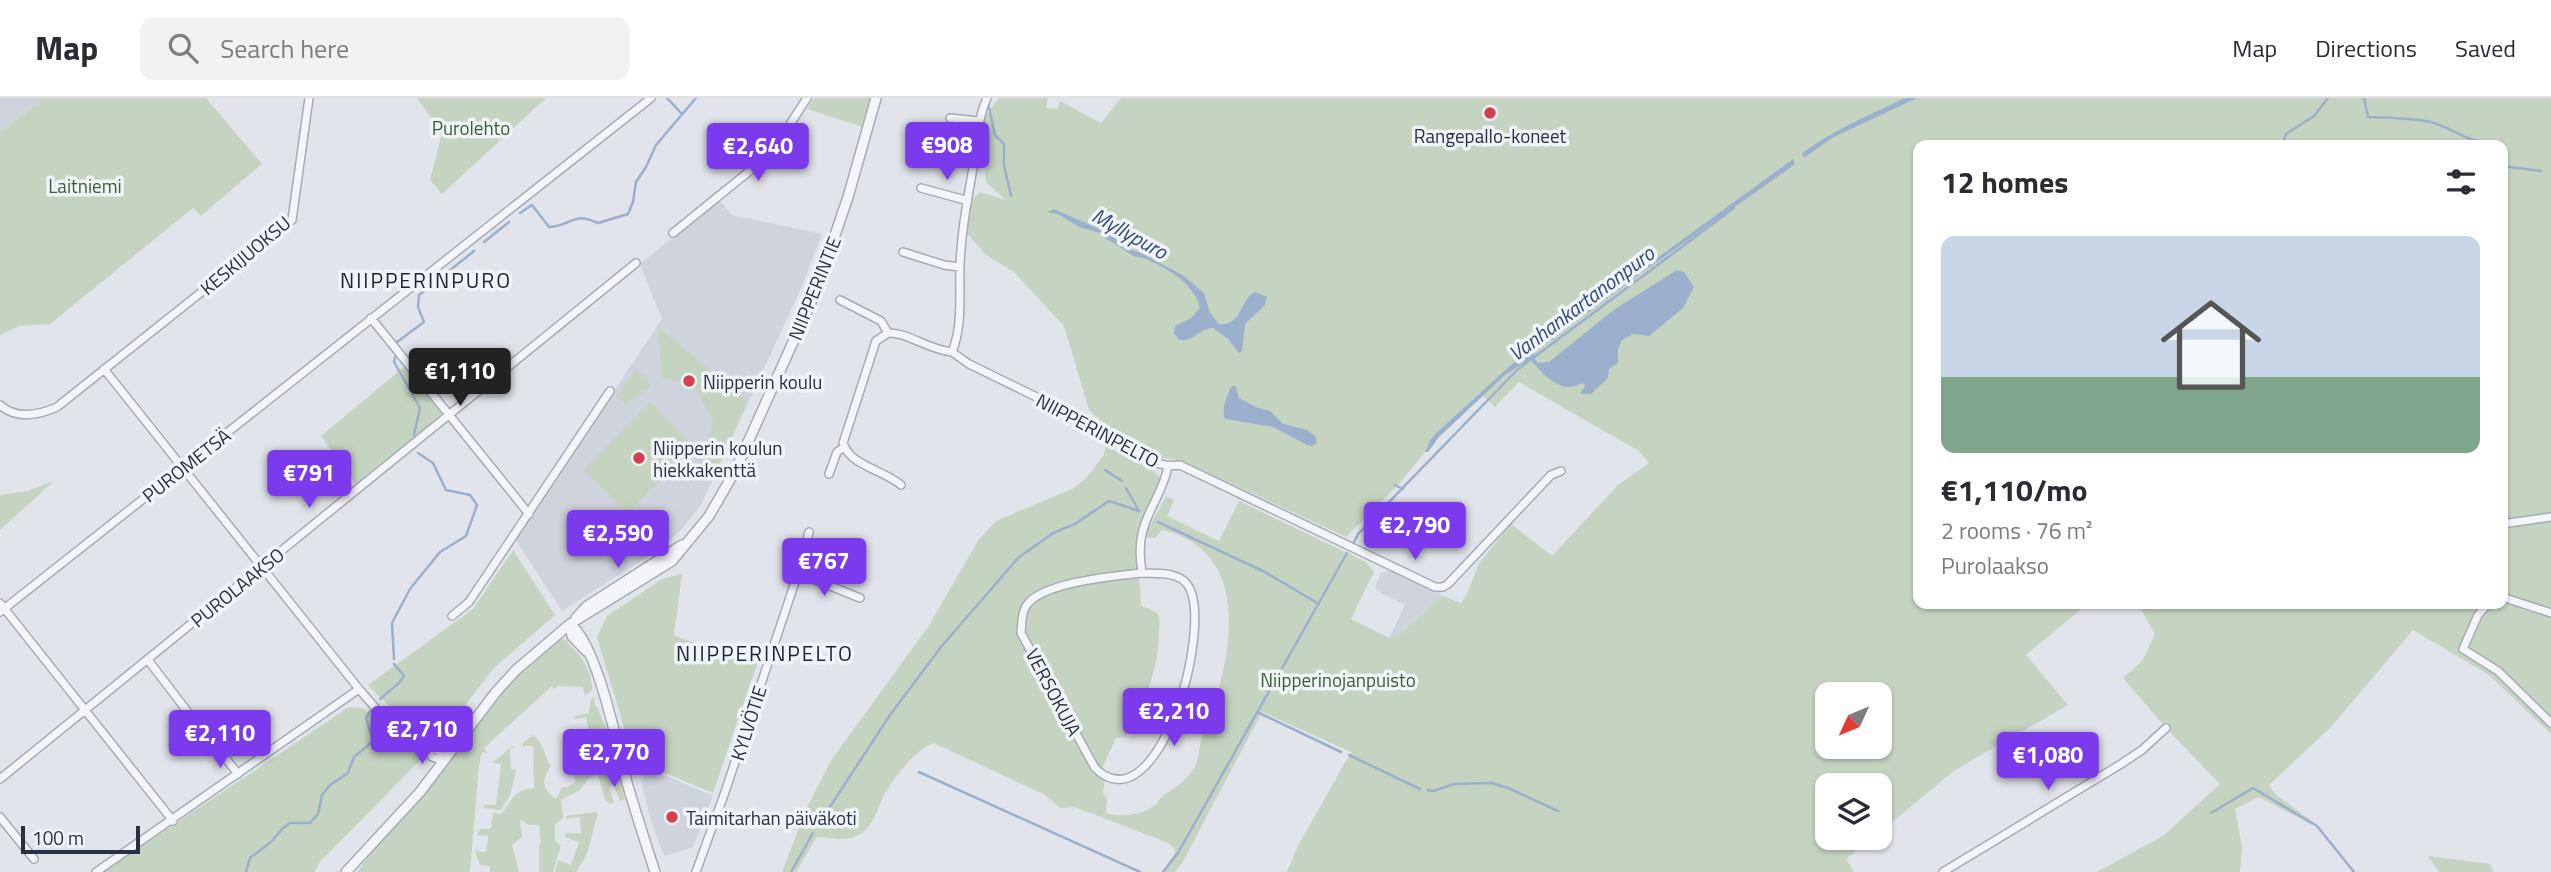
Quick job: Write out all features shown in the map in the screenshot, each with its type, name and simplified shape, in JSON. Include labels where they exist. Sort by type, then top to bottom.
[{"type":"street","name":"KESKIJUOKSU","points":[[0,405],[18,414],[39,415],[57,407],[292,220],[309,98]]},
{"type":"street","points":[[529,514],[372,318],[651,98]]},
{"type":"street","points":[[673,233],[774,149],[807,98]]},
{"type":"street","name":"NIIPPERINTIE","points":[[345,872],[420,792],[516,670],[587,606],[688,542],[709,516],[736,471],[816,291],[848,197],[876,98]]},
{"type":"street","points":[[952,352],[960,314],[965,200],[979,121],[986,98]]},
{"type":"street","points":[[950,118],[979,121]]},
{"type":"street","points":[[921,188],[965,200]]},
{"type":"street","points":[[902,252],[960,267]]},
{"type":"street","name":"PUROLAAKSO","points":[[0,779],[636,263]]},
{"type":"street","points":[[840,300],[881,321],[888,333],[876,341],[843,443],[844,447],[851,457],[893,478],[901,485]]},
{"type":"street","name":"PUROMETSÄ","points":[[2,608],[372,318]]},
{"type":"street","name":"NIIPPERINPELTO","points":[[888,333],[897,333],[925,346],[952,352],[969,364],[1108,432],[1124,446],[1168,467],[1180,465],[1435,587],[1443,587],[1550,475],[1561,471]]},
{"type":"street","points":[[104,369],[378,711],[420,743],[432,746],[440,752],[444,761]]},
{"type":"street","points":[[452,616],[469,601],[610,391]]},
{"type":"street","points":[[829,474],[836,452],[844,447]]},
{"type":"street","points":[[1142,573],[1140,550],[1146,523],[1166,480],[1168,467]]},
{"type":"street","points":[[2508,523],[2551,517]]},
{"type":"street","name":"KYLVÖTIE","points":[[696,872],[798,573],[809,532]]},
{"type":"street","points":[[798,573],[860,598]]},
{"type":"street","name":"VERSOKUJA","points":[[1142,573],[1171,575],[1186,583],[1192,603],[1192,650],[1182,697],[1162,742],[1136,774],[1114,780],[1095,768],[1021,633],[1022,614],[1032,598],[1046,592],[1100,578],[1142,573]]},
{"type":"street","points":[[2508,599],[2551,612]]},
{"type":"street","points":[[2,608],[173,821]]},
{"type":"street","points":[[2483,609],[2463,649],[2498,671],[2551,723]]},
{"type":"street","points":[[570,624],[572,636],[588,652],[607,706],[635,811],[655,872]]},
{"type":"street","points":[[148,660],[187,711]]},
{"type":"street","points":[[96,872],[173,821],[359,689]]},
{"type":"street","points":[[197,722],[238,774]]},
{"type":"street","points":[[1942,872],[2121,764],[2142,750],[2166,728]]},
{"type":"street","points":[[0,817],[34,859]]},
{"type":"shaded area","points":[[0,98],[45,98],[0,132]]},
{"type":"shaded area","name":"Niipperin koulu","points":[[719,200],[732,215],[822,234],[802,286],[701,505],[680,531],[655,552],[562,611],[515,539],[662,319],[640,264]]},
{"type":"shaded area","points":[[1392,570],[1437,590],[1442,596],[1403,632],[1389,638],[1405,605],[1377,591],[1375,587],[1381,573]]},
{"type":"shaded area","points":[[648,768],[713,796],[693,847],[664,856],[651,821],[641,781]]},
{"type":"green space","name":"Laitniemi","points":[[45,98],[206,98],[262,164],[201,216],[193,208],[50,324],[19,326],[0,335],[0,132]]},
{"type":"green space","name":"Purolehto","points":[[417,98],[546,98],[442,194],[430,180],[442,133]]},
{"type":"green space","points":[[814,98],[870,98],[863,127],[807,109]]},
{"type":"green space","name":"Niipperinojanpuisto","points":[[999,98],[1048,98],[1046,108],[1057,109],[1060,101],[1101,123],[1121,98],[2551,98],[2551,734],[2489,675],[2413,630],[2331,727],[2269,785],[2275,794],[2313,822],[2312,825],[2259,797],[2235,809],[2242,847],[2240,872],[2097,872],[2163,836],[2220,784],[2123,678],[2142,661],[2155,634],[2141,609],[2508,609],[2508,140],[1913,140],[1913,609],[2081,609],[2026,655],[2068,705],[1955,770],[1892,822],[1892,773],[1815,773],[1815,850],[1857,850],[1846,859],[1854,872],[1287,872],[1298,846],[1351,752],[1262,712],[1175,872],[1162,872],[1175,853],[1168,843],[1075,807],[1061,808],[1043,794],[934,743],[919,751],[897,775],[865,830],[849,838],[816,838],[796,872],[782,872],[808,805],[832,759],[928,627],[978,541],[996,521],[1074,488],[1086,478],[1104,455],[1106,444],[1149,468],[1161,479],[1141,525],[1138,562],[1141,605],[1159,616],[1156,661],[1138,712],[1125,737],[1116,738],[1100,773],[1105,779],[1103,793],[1107,799],[1106,813],[1118,815],[1138,813],[1151,808],[1194,768],[1221,680],[1227,648],[1229,617],[1225,588],[1213,563],[1193,543],[1162,530],[1155,538],[1144,537],[1166,496],[1174,500],[1167,516],[1219,541],[1239,501],[1366,562],[1374,572],[1351,619],[1389,638],[1403,632],[1442,596],[1461,603],[1479,563],[1511,524],[1552,556],[1618,485],[1649,463],[1639,451],[1519,382],[1495,407],[1480,393],[1474,398],[1436,433],[1425,452],[1399,484],[1346,537],[1185,462],[1153,456],[1125,442],[1089,410],[1064,326],[1014,272],[985,254],[965,231],[969,202],[980,192],[1006,200],[986,182],[983,154],[988,137],[984,122]]},
{"type":"green space","points":[[658,327],[747,401],[715,475],[703,464],[713,421],[694,386],[662,377]]},
{"type":"green space","points":[[405,366],[443,415],[357,486],[321,436]]},
{"type":"green space","points":[[636,369],[647,378],[650,387],[626,405],[617,396]]},
{"type":"green space","name":"Niipperin koulun hiekkakenttä","points":[[650,402],[694,446],[628,513],[584,470]]},
{"type":"green space","points":[[54,481],[0,530],[0,495],[28,491]]},
{"type":"green space","points":[[513,550],[555,615],[494,668],[452,722],[433,736],[389,706],[368,685],[473,609]]},
{"type":"green space","points":[[682,574],[674,635],[727,656],[734,648],[759,658],[713,793],[648,766],[637,771],[597,637],[607,616],[662,579]]},
{"type":"green space","points":[[561,639],[569,641],[585,664],[592,690],[585,696],[583,687],[558,686],[554,689],[552,686],[484,748],[488,753],[482,752],[479,765],[470,872],[357,872],[385,835],[416,805],[507,686],[528,664]]},
{"type":"green space","points":[[594,697],[595,707],[608,733],[625,799],[620,801],[614,785],[609,787],[614,802],[611,804],[605,800],[598,775],[590,777],[580,790],[561,800],[563,818],[555,824],[555,841],[561,845],[553,872],[539,872],[539,825],[529,825],[520,819],[522,837],[512,845],[519,872],[490,872],[490,866],[480,865],[475,851],[486,852],[488,836],[477,835],[480,829],[491,829],[493,813],[502,814],[518,793],[534,788],[533,746],[523,746],[523,743],[533,735],[541,744],[551,765],[545,786],[554,798],[557,798],[562,787],[568,787],[576,781],[573,775],[576,772],[595,762],[586,717],[575,719],[574,716],[589,713],[591,699]]},
{"type":"green space","points":[[349,707],[362,708],[424,756],[320,862],[314,872],[103,872]]},
{"type":"green space","points":[[514,746],[510,749],[511,770],[516,769],[510,796],[500,810],[484,808],[484,805],[496,805],[501,764],[491,762]]},
{"type":"green space","points":[[595,812],[598,814],[588,850],[576,872],[555,872],[558,860],[571,865],[579,842],[565,837],[565,833],[581,833],[580,817],[566,819],[566,816]]},
{"type":"green space","points":[[2428,856],[2490,864],[2494,872],[2439,872]]},
{"type":"water","points":[[1905,98],[1917,98],[1832,138],[1804,158],[1802,153],[1826,137]]},
{"type":"water","points":[[1793,159],[1795,164],[1783,173],[1534,353],[1538,363],[1549,362],[1615,309],[1677,270],[1684,272],[1694,287],[1683,308],[1649,336],[1633,334],[1622,340],[1618,349],[1618,363],[1609,369],[1608,378],[1591,394],[1580,394],[1584,383],[1561,386],[1541,372],[1530,359],[1505,375],[1425,452],[1436,433],[1511,365]]},
{"type":"water","points":[[1054,209],[1099,229],[1122,246],[1184,276],[1204,293],[1210,313],[1219,324],[1227,324],[1237,317],[1246,300],[1255,292],[1267,297],[1265,305],[1245,324],[1242,351],[1239,353],[1228,339],[1213,328],[1179,340],[1174,333],[1175,326],[1191,318],[1200,308],[1192,291],[1178,277],[1161,266],[1134,256],[1104,238],[1103,234],[1079,227],[1060,215],[1047,212]]},
{"type":"water","points":[[1235,385],[1239,398],[1270,411],[1283,424],[1307,430],[1315,436],[1317,443],[1307,445],[1273,427],[1225,419],[1225,403],[1231,387]]},
{"type":"waterway","points":[[667,98],[682,114]]},
{"type":"waterway","name":"Myllypuro","points":[[520,213],[532,205],[549,227],[582,218],[598,223],[628,214],[636,182],[656,145],[696,98]]},
{"type":"waterway","points":[[2284,140],[2286,134],[2314,116],[2328,98]]},
{"type":"waterway","points":[[2364,98],[2368,117],[2431,122],[2474,140]]},
{"type":"waterway","name":"Myllypuro","points":[[988,103],[995,135],[1004,144],[1004,165],[1011,196]]},
{"type":"waterway","points":[[2508,167],[2541,171]]},
{"type":"waterway","name":"Vanhankartanonpuro","points":[[1354,542],[1358,534],[1517,370],[1734,208]]},
{"type":"waterway","name":"Myllypuro","points":[[484,242],[509,222]]},
{"type":"waterway","name":"Myllypuro","points":[[397,342],[424,322],[418,307],[419,295],[474,251]]},
{"type":"waterway","name":"Myllypuro","points":[[395,357],[394,362],[420,408],[414,435]]},
{"type":"waterway","name":"Myllypuro","points":[[394,659],[392,623],[410,589],[440,552],[466,536],[477,505],[470,495],[446,490],[433,463],[418,453]]},
{"type":"waterway","points":[[1105,470],[1122,481]]},
{"type":"waterway","name":"Myllypuro","points":[[1395,485],[1403,489]]},
{"type":"waterway","points":[[1126,488],[1139,511]]},
{"type":"waterway","points":[[820,822],[890,715],[941,647],[1018,558],[1053,533],[1075,524],[1109,501],[1139,511]]},
{"type":"waterway","points":[[1158,522],[1265,572],[1319,604]]},
{"type":"waterway","name":"NIIPPERINPURO","points":[[1163,872],[1178,853],[1347,553]]},
{"type":"waterway","name":"Myllypuro","points":[[380,699],[404,676],[394,664]]},
{"type":"waterway","name":"Myllypuro","points":[[246,872],[250,858],[271,842],[283,828],[290,823],[310,823],[318,814],[322,795],[330,785],[348,773],[354,757],[373,741],[366,718],[370,711]]},
{"type":"waterway","points":[[1259,713],[1341,752]]},
{"type":"waterway","points":[[1349,755],[1420,789]]},
{"type":"waterway","points":[[919,772],[1140,872]]},
{"type":"waterway","points":[[1428,790],[1454,784],[1492,783],[1558,811]]},
{"type":"waterway","points":[[2211,813],[2253,788],[2317,826],[2354,872]]},
{"type":"waterway","points":[[791,872],[813,833]]},
{"type":"place","name":"Rangepallo-koneet","points":[[1490,113]]},
{"type":"place","name":"Niipperin koulu","points":[[689,381]]},
{"type":"place","name":"Niipperin koulun hiekkakenttä","points":[[639,458]]},
{"type":"place","name":"Taimitarhan päiväkoti","points":[[672,817]]},
{"type":"district","name":"NIIPPERINPURO","points":[[426,280]]},
{"type":"district","name":"NIIPPERINPELTO","points":[[765,653]]}]
